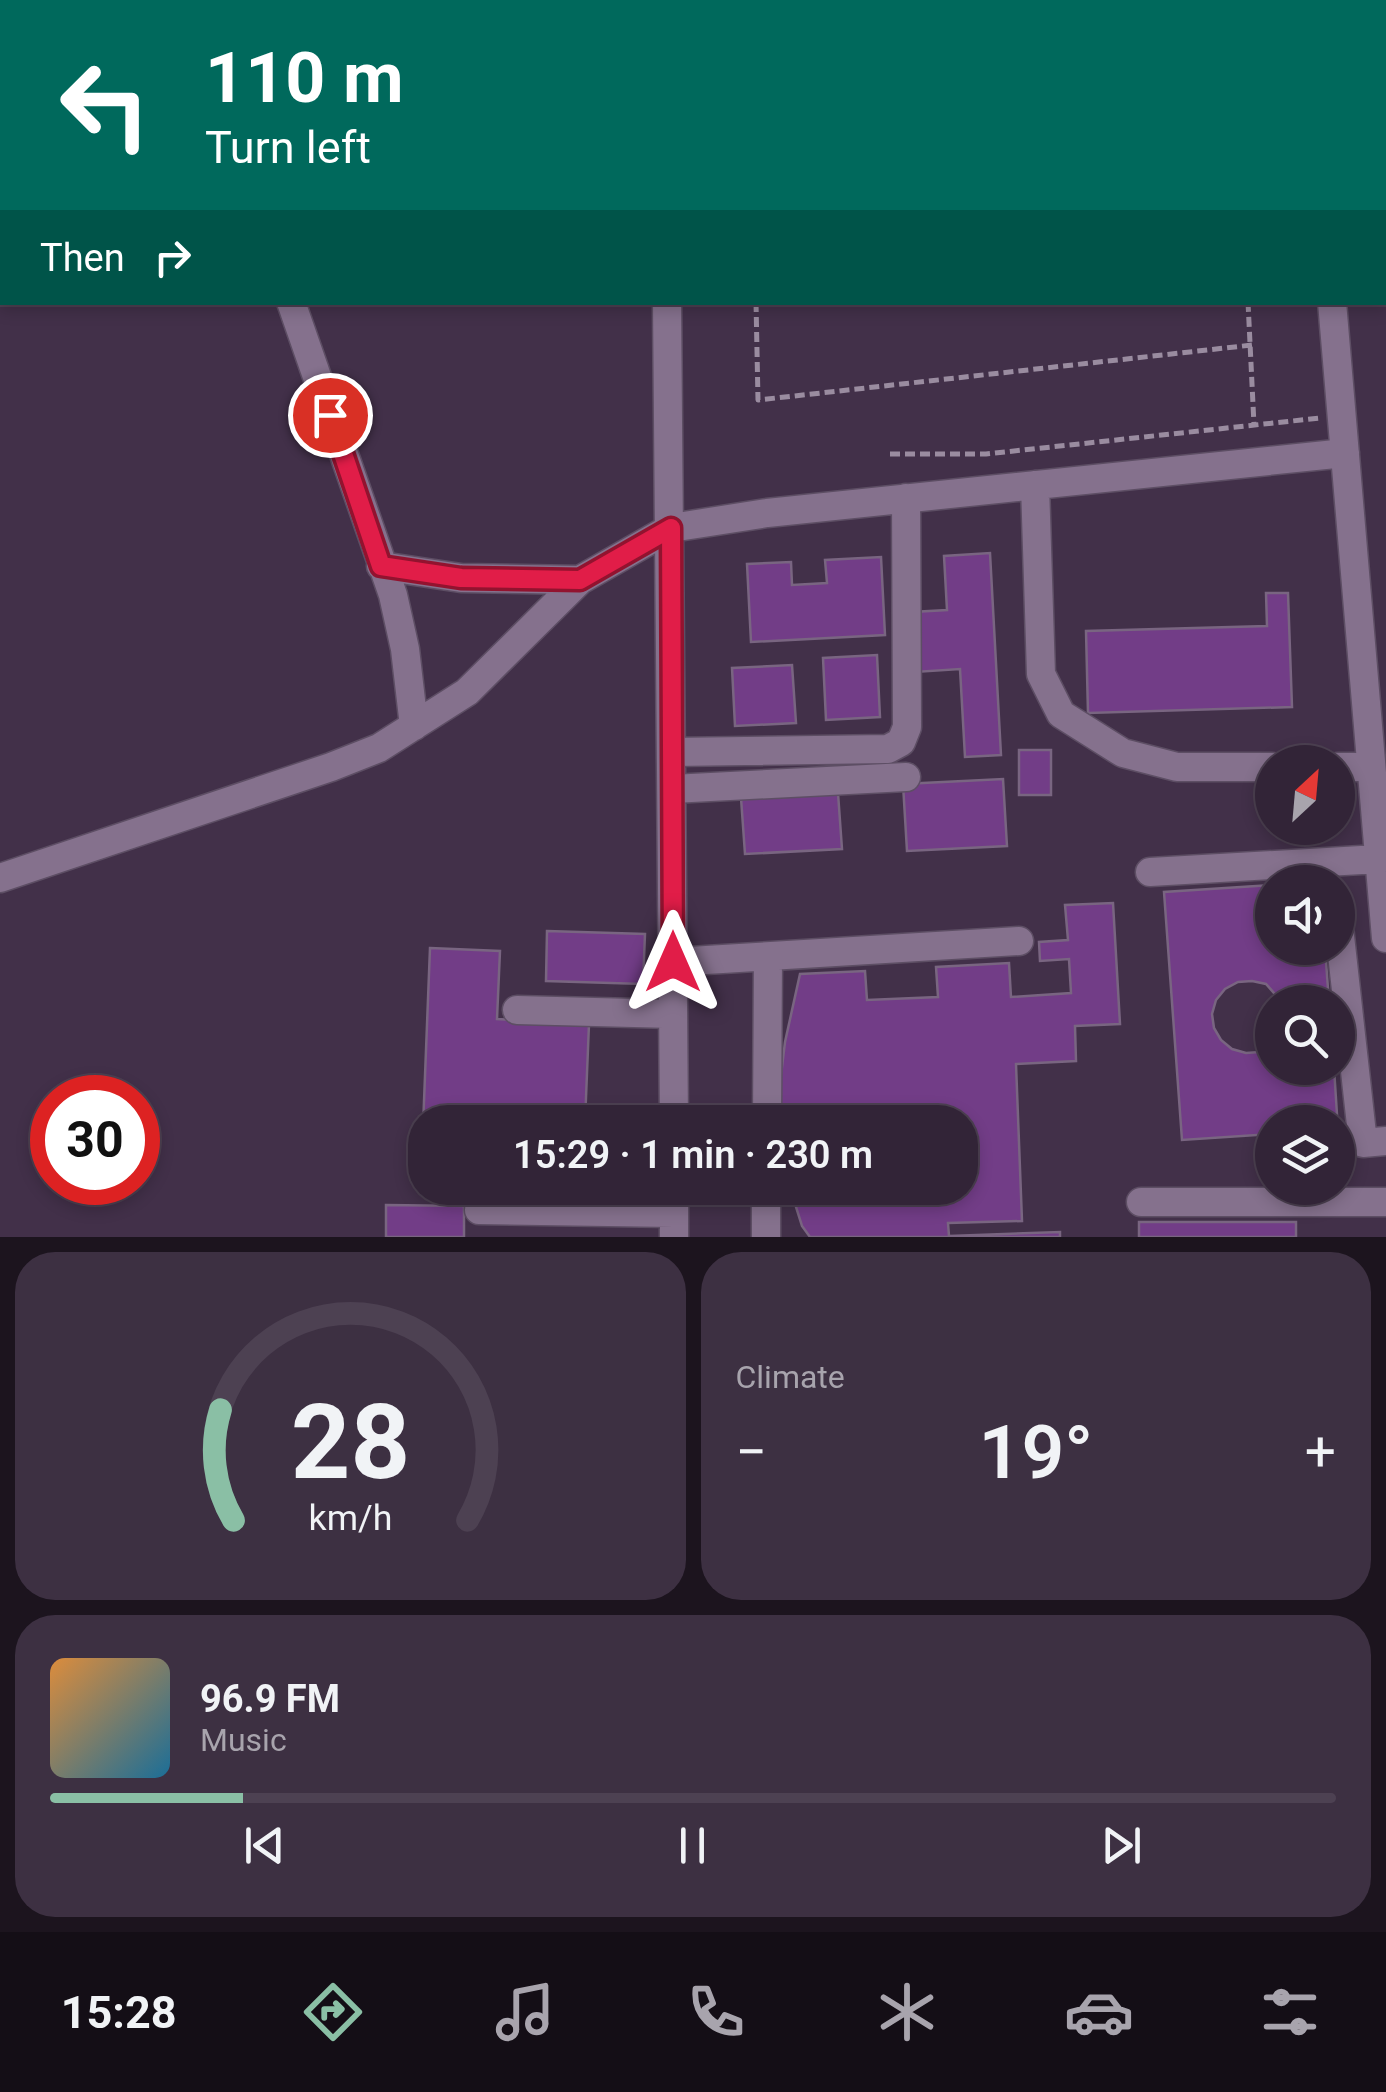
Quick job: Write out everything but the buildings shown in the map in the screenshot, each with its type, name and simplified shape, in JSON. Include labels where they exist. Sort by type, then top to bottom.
[{"type":"street","points":[[292,305],[393,595],[405,649],[414,726]]},
{"type":"street","points":[[668,305],[674,1105]]},
{"type":"street","points":[[1332,305],[1386,938]]},
{"type":"street","points":[[0,878],[380,748],[467,692],[580,580],[671,528],[767,512],[1344,453]]},
{"type":"street","points":[[1035,485],[1042,674],[1061,714],[1123,753],[1177,767],[1255,767]]},
{"type":"street","points":[[672,752],[888,749],[901,742],[906,727],[906,498]]},
{"type":"street","points":[[381,566],[461,578],[580,580]]},
{"type":"street","points":[[1355,768],[1371,768]]},
{"type":"street","points":[[672,789],[906,777]]},
{"type":"street","points":[[1355,866],[1379,859]]},
{"type":"street","points":[[1150,872],[1255,872]]},
{"type":"street","points":[[673,962],[1018,942]]},
{"type":"street","points":[[766,1105],[768,957]]},
{"type":"street","points":[[1343,965],[1363,1143],[1386,1141]]},
{"type":"street","points":[[516,1010],[674,1014]]},
{"type":"street","points":[[1140,1202],[1386,1202]]},
{"type":"street","points":[[766,1205],[766,1237]]},
{"type":"street","points":[[479,1210],[674,1213]]},
{"type":"path","points":[[756,305],[758,400],[1252,346]]},
{"type":"path","points":[[1248,305],[1254,424]]},
{"type":"path","points":[[890,454],[986,454],[1342,416]]},
{"type":"route","points":[[330,415],[381,566],[461,578],[580,580],[671,528],[673,962]]}]
